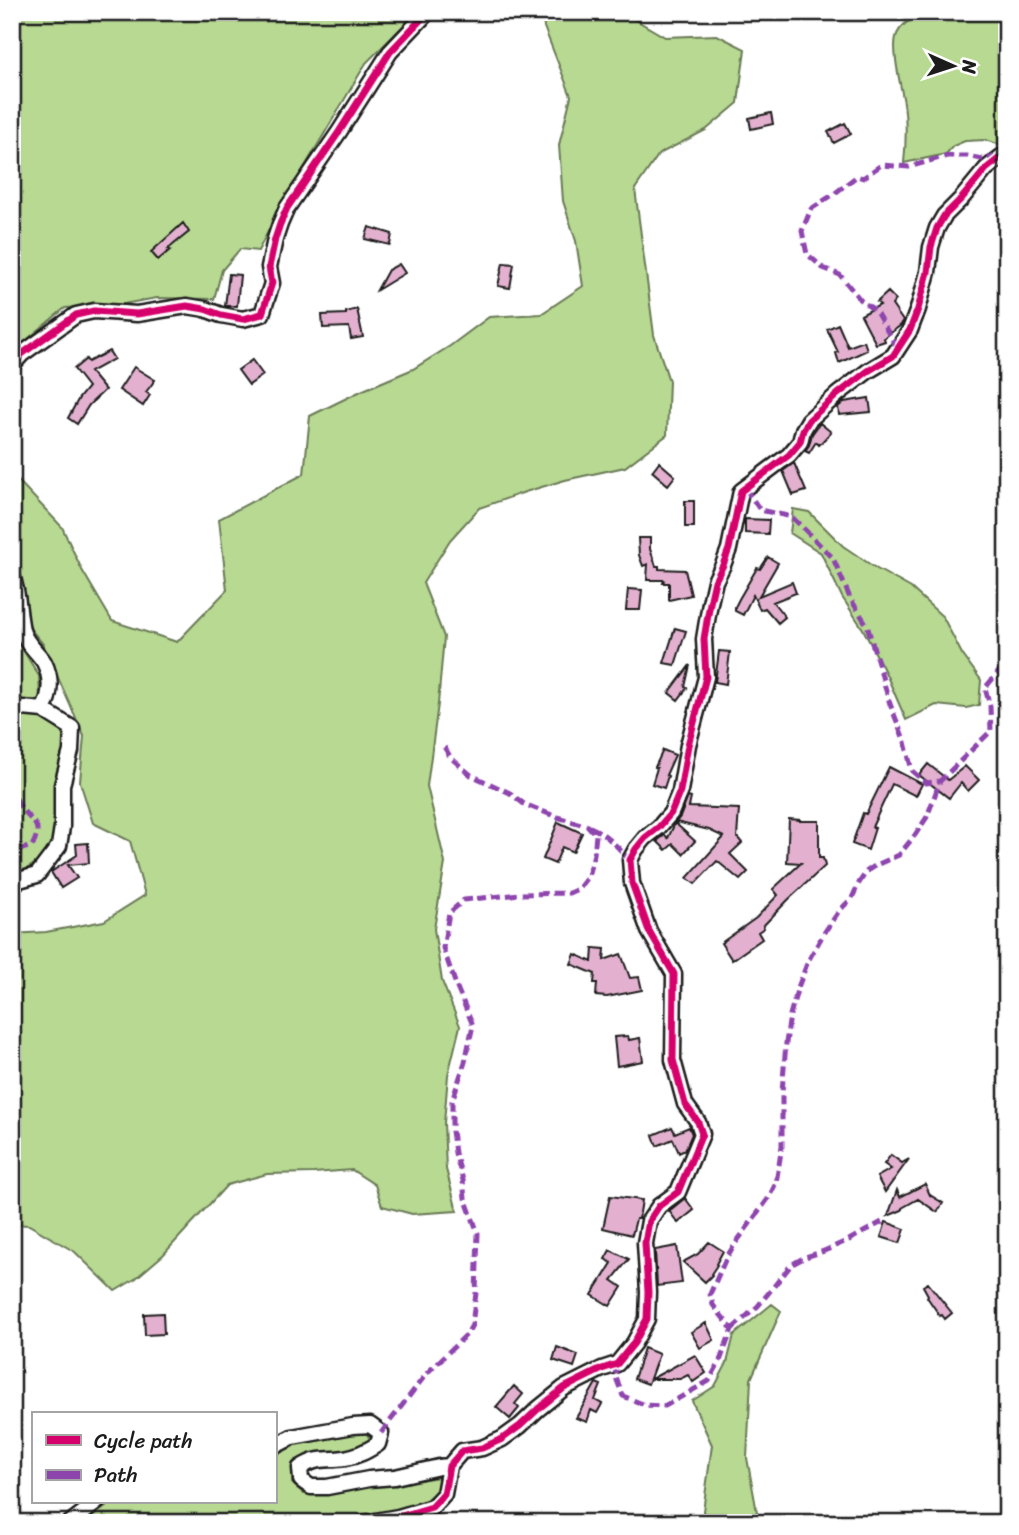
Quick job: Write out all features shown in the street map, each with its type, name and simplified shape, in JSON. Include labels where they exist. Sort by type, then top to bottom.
[{"type":"street","points":[[12,365],[22,354],[76,315],[94,311],[137,314],[187,306],[243,319],[262,314],[272,283],[269,267],[275,239],[288,208],[390,52],[428,12]]},
{"type":"street","points":[[364,1523],[432,1507],[444,1494],[449,1466],[462,1451],[482,1448],[511,1432],[564,1388],[617,1364],[634,1343],[647,1319],[645,1242],[649,1221],[659,1206],[678,1192],[702,1134],[698,1122],[685,1104],[674,1060],[674,974],[649,931],[632,883],[630,860],[645,838],[671,813],[680,791],[688,745],[706,677],[704,639],[710,603],[715,581],[729,549],[741,491],[789,455],[800,442],[809,420],[838,394],[893,356],[910,330],[918,309],[937,228],[944,216],[986,169],[1001,157],[1007,156]]},
{"type":"street","points":[[12,576],[23,634],[44,663],[50,688],[43,710]]},
{"type":"street","points":[[12,707],[43,710],[72,729],[71,751],[62,785],[59,846],[37,875],[12,881]]},
{"type":"street","points":[[276,1445],[292,1437],[353,1426],[370,1425],[381,1433],[378,1444],[365,1453],[344,1458],[312,1460],[300,1468],[300,1480],[311,1487],[395,1477],[449,1466]]},
{"type":"street","points":[[70,1523],[94,1504]]},
{"type":"green space","points":[[12,12],[417,12],[366,63],[258,251],[240,249],[222,270],[214,299],[157,298],[123,304],[65,308],[12,352]]},
{"type":"green space","points":[[542,12],[622,12],[665,37],[717,35],[745,49],[738,103],[706,130],[659,154],[635,189],[654,335],[669,381],[667,435],[625,467],[565,480],[479,508],[450,540],[423,583],[444,637],[427,786],[445,863],[434,929],[442,981],[460,1026],[448,1075],[444,1123],[446,1169],[457,1211],[412,1214],[382,1206],[375,1185],[352,1170],[267,1174],[227,1185],[163,1255],[135,1279],[115,1291],[75,1252],[29,1225],[12,1224],[12,934],[46,932],[104,921],[145,895],[130,841],[93,823],[80,782],[84,736],[43,644],[28,626],[23,584],[12,567],[12,474],[62,527],[82,570],[112,621],[177,642],[227,590],[219,519],[304,474],[310,416],[413,369],[489,317],[541,314],[583,286],[576,241],[563,201],[559,145],[571,96],[544,27]]},
{"type":"green space","points":[[924,12],[1007,12],[1007,147],[985,140],[965,141],[953,146],[946,154],[904,163],[906,118],[895,43],[898,32],[904,25]]},
{"type":"green space","points":[[793,509],[809,512],[843,546],[911,588],[943,617],[962,654],[981,680],[979,705],[966,708],[936,705],[906,720],[887,676],[863,629],[842,597],[821,553],[790,533]]},
{"type":"green space","points":[[12,616],[20,645],[39,676],[40,700],[12,700]]},
{"type":"green space","points":[[12,713],[40,718],[64,734],[62,793],[55,838],[51,847],[38,861],[12,877]]},
{"type":"green space","points":[[772,1304],[781,1311],[751,1379],[747,1458],[759,1523],[706,1523],[703,1511],[712,1445],[692,1401],[715,1386],[727,1363],[734,1335]]},
{"type":"green space","points":[[366,1433],[372,1442],[354,1451],[294,1468],[292,1483],[304,1494],[440,1477],[437,1491],[419,1505],[327,1523],[83,1523],[110,1504],[276,1504],[276,1452],[295,1443]]},
{"type":"building","points":[[771,113],[773,124],[751,129],[749,118]]},
{"type":"building","points":[[845,123],[851,134],[834,143],[828,132]]},
{"type":"building","points":[[183,223],[189,232],[158,260],[151,252]]},
{"type":"building","points":[[369,227],[392,234],[390,245],[365,239]]},
{"type":"building","points":[[503,263],[514,264],[510,288],[498,286]]},
{"type":"building","points":[[399,264],[405,273],[377,290],[388,270]]},
{"type":"building","points":[[229,274],[240,275],[237,306],[225,306]]},
{"type":"building","points":[[888,292],[896,300],[892,305],[903,321],[884,338],[885,341],[876,344],[861,315],[880,305],[877,302]]},
{"type":"building","points":[[357,309],[363,337],[351,339],[349,327],[323,328],[322,315],[346,314]]},
{"type":"building","points":[[838,324],[848,347],[864,341],[867,350],[839,363],[838,352],[827,329]]},
{"type":"building","points":[[109,351],[114,359],[90,372],[105,390],[89,405],[77,424],[68,418],[88,387],[74,369],[86,359],[88,362]]},
{"type":"building","points":[[252,360],[263,375],[249,385],[238,370]]},
{"type":"building","points":[[134,367],[155,380],[146,392],[150,395],[143,406],[119,390]]},
{"type":"building","points":[[869,398],[871,412],[839,415],[838,407],[844,402]]},
{"type":"building","points":[[820,423],[831,432],[819,445],[816,442],[809,453],[805,451]]},
{"type":"building","points":[[659,462],[675,476],[668,485],[652,471]]},
{"type":"building","points":[[794,463],[806,491],[793,495],[783,471]]},
{"type":"building","points":[[685,501],[694,501],[694,527],[685,527]]},
{"type":"building","points":[[745,519],[769,520],[768,534],[745,533]]},
{"type":"building","points":[[638,538],[650,538],[650,549],[659,569],[685,570],[691,595],[669,600],[669,583],[663,583],[664,580],[647,580],[648,564],[643,566]]},
{"type":"building","points":[[768,557],[778,563],[759,596],[792,582],[796,593],[773,602],[785,617],[778,623],[765,608],[760,610],[753,595],[743,615],[735,611],[757,568],[760,569]]},
{"type":"building","points":[[628,589],[642,590],[640,610],[626,610]]},
{"type":"building","points":[[675,628],[686,631],[675,665],[664,663]]},
{"type":"building","points":[[719,651],[730,652],[726,684],[715,682]]},
{"type":"building","points":[[690,665],[685,687],[687,688],[678,700],[669,693]]},
{"type":"building","points":[[663,750],[675,755],[666,775],[668,776],[664,788],[652,784],[657,768],[655,767]]},
{"type":"building","points":[[928,764],[948,780],[965,766],[979,780],[968,791],[961,783],[949,798],[919,775]]},
{"type":"building","points":[[889,767],[922,784],[916,796],[892,784],[872,827],[875,828],[868,850],[852,844],[863,813],[866,814]]},
{"type":"building","points":[[688,797],[691,798],[689,807],[739,809],[737,837],[742,843],[730,854],[748,872],[740,880],[717,861],[695,884],[687,878],[724,837],[709,830],[676,822]]},
{"type":"building","points":[[789,819],[819,821],[819,858],[823,858],[825,866],[763,926],[758,932],[762,939],[732,960],[721,943],[756,918],[778,895],[773,889],[801,863],[787,862]]},
{"type":"building","points":[[558,822],[582,833],[573,852],[562,847],[555,864],[543,859]]},
{"type":"building","points":[[675,823],[695,841],[683,854],[673,844],[666,850],[657,841],[665,835],[668,838]]},
{"type":"building","points":[[88,843],[89,863],[68,865],[77,878],[61,888],[51,872],[77,855],[76,844]]},
{"type":"building","points":[[593,948],[605,949],[604,960],[621,954],[630,978],[639,977],[642,990],[607,997],[596,996],[595,974],[571,964],[575,954],[592,962]]},
{"type":"building","points":[[628,1036],[629,1040],[640,1038],[643,1061],[617,1066],[614,1037]]},
{"type":"building","points":[[672,1127],[675,1133],[689,1127],[692,1134],[685,1150],[679,1153],[673,1139],[657,1146],[653,1135]]},
{"type":"building","points":[[891,1155],[902,1163],[909,1159],[885,1192],[877,1177],[891,1169],[884,1164]]},
{"type":"building","points":[[925,1184],[930,1195],[943,1203],[937,1212],[918,1199],[888,1216],[897,1190],[900,1197]]},
{"type":"building","points":[[610,1196],[642,1200],[639,1219],[636,1219],[632,1235],[603,1228]]},
{"type":"building","points":[[685,1198],[694,1210],[678,1223],[669,1211]]},
{"type":"building","points":[[886,1222],[905,1229],[900,1243],[881,1237]]},
{"type":"building","points":[[709,1242],[723,1251],[712,1275],[705,1282],[683,1262],[698,1254]]},
{"type":"building","points":[[677,1246],[682,1283],[657,1286],[655,1250]]},
{"type":"building","points":[[610,1250],[629,1259],[612,1280],[622,1287],[610,1306],[592,1295],[612,1263],[605,1259]]},
{"type":"building","points":[[928,1283],[952,1313],[945,1319],[927,1297],[923,1286]]},
{"type":"building","points":[[163,1313],[164,1334],[145,1335],[144,1314]]},
{"type":"building","points":[[706,1323],[714,1340],[700,1348],[691,1332]]},
{"type":"building","points":[[557,1347],[578,1355],[574,1367],[553,1360]]},
{"type":"building","points":[[644,1348],[659,1354],[648,1384],[634,1379]]},
{"type":"building","points":[[695,1355],[706,1373],[693,1382],[688,1375],[680,1379],[651,1379]]},
{"type":"building","points":[[596,1383],[601,1385],[595,1400],[602,1404],[597,1413],[591,1410],[587,1422],[576,1418]]},
{"type":"building","points":[[514,1386],[523,1394],[515,1404],[519,1408],[510,1419],[496,1407]]},
{"type":"marked path","points":[[897,348],[875,310],[862,302],[840,275],[823,268],[807,254],[802,231],[811,209],[857,176],[863,178],[881,165],[909,167],[947,156],[982,159],[997,157]]},
{"type":"marked path","points":[[745,488],[760,510],[792,517],[833,558],[850,598],[867,625],[912,771],[926,783],[940,781]]},
{"type":"marked path","points":[[617,1364],[615,1375],[623,1396],[645,1405],[665,1406],[709,1381],[732,1329],[713,1305],[710,1294],[726,1258],[768,1199],[776,1183],[782,1146],[782,1092],[790,1015],[808,961],[839,911],[852,898],[867,871],[899,855],[927,817],[940,781],[991,731],[990,706],[985,688],[1007,662]]},
{"type":"marked path","points":[[381,1433],[427,1373],[467,1334],[472,1325],[478,1233],[465,1198],[455,1153],[452,1101],[465,1062],[473,1025],[443,948],[449,913],[464,900],[520,894],[569,893],[578,889],[588,876],[596,835],[588,826],[524,804],[510,793],[471,775],[451,758],[443,745]]},
{"type":"marked path","points":[[12,784],[19,804],[37,828],[32,846],[12,852]]},
{"type":"marked path","points":[[590,827],[607,837],[630,860]]},
{"type":"marked path","points":[[732,1329],[758,1306],[791,1265],[849,1240],[882,1222]]},
{"type":"cycle path","points":[[12,365],[22,354],[76,315],[94,311],[137,314],[187,306],[243,319],[262,314],[272,283],[269,267],[275,239],[287,208],[390,52],[428,12]]},
{"type":"cycle path","points":[[364,1523],[432,1507],[444,1494],[449,1466],[462,1451],[482,1448],[502,1439],[564,1388],[617,1364],[634,1343],[647,1319],[645,1243],[649,1221],[659,1206],[678,1192],[702,1134],[698,1122],[685,1104],[673,1060],[674,974],[649,931],[632,883],[630,860],[645,838],[671,813],[680,791],[688,745],[706,677],[704,639],[710,603],[715,581],[729,549],[741,491],[789,455],[800,442],[809,420],[838,394],[893,356],[910,330],[918,309],[937,228],[944,216],[986,169],[1001,157],[1007,156]]}]
